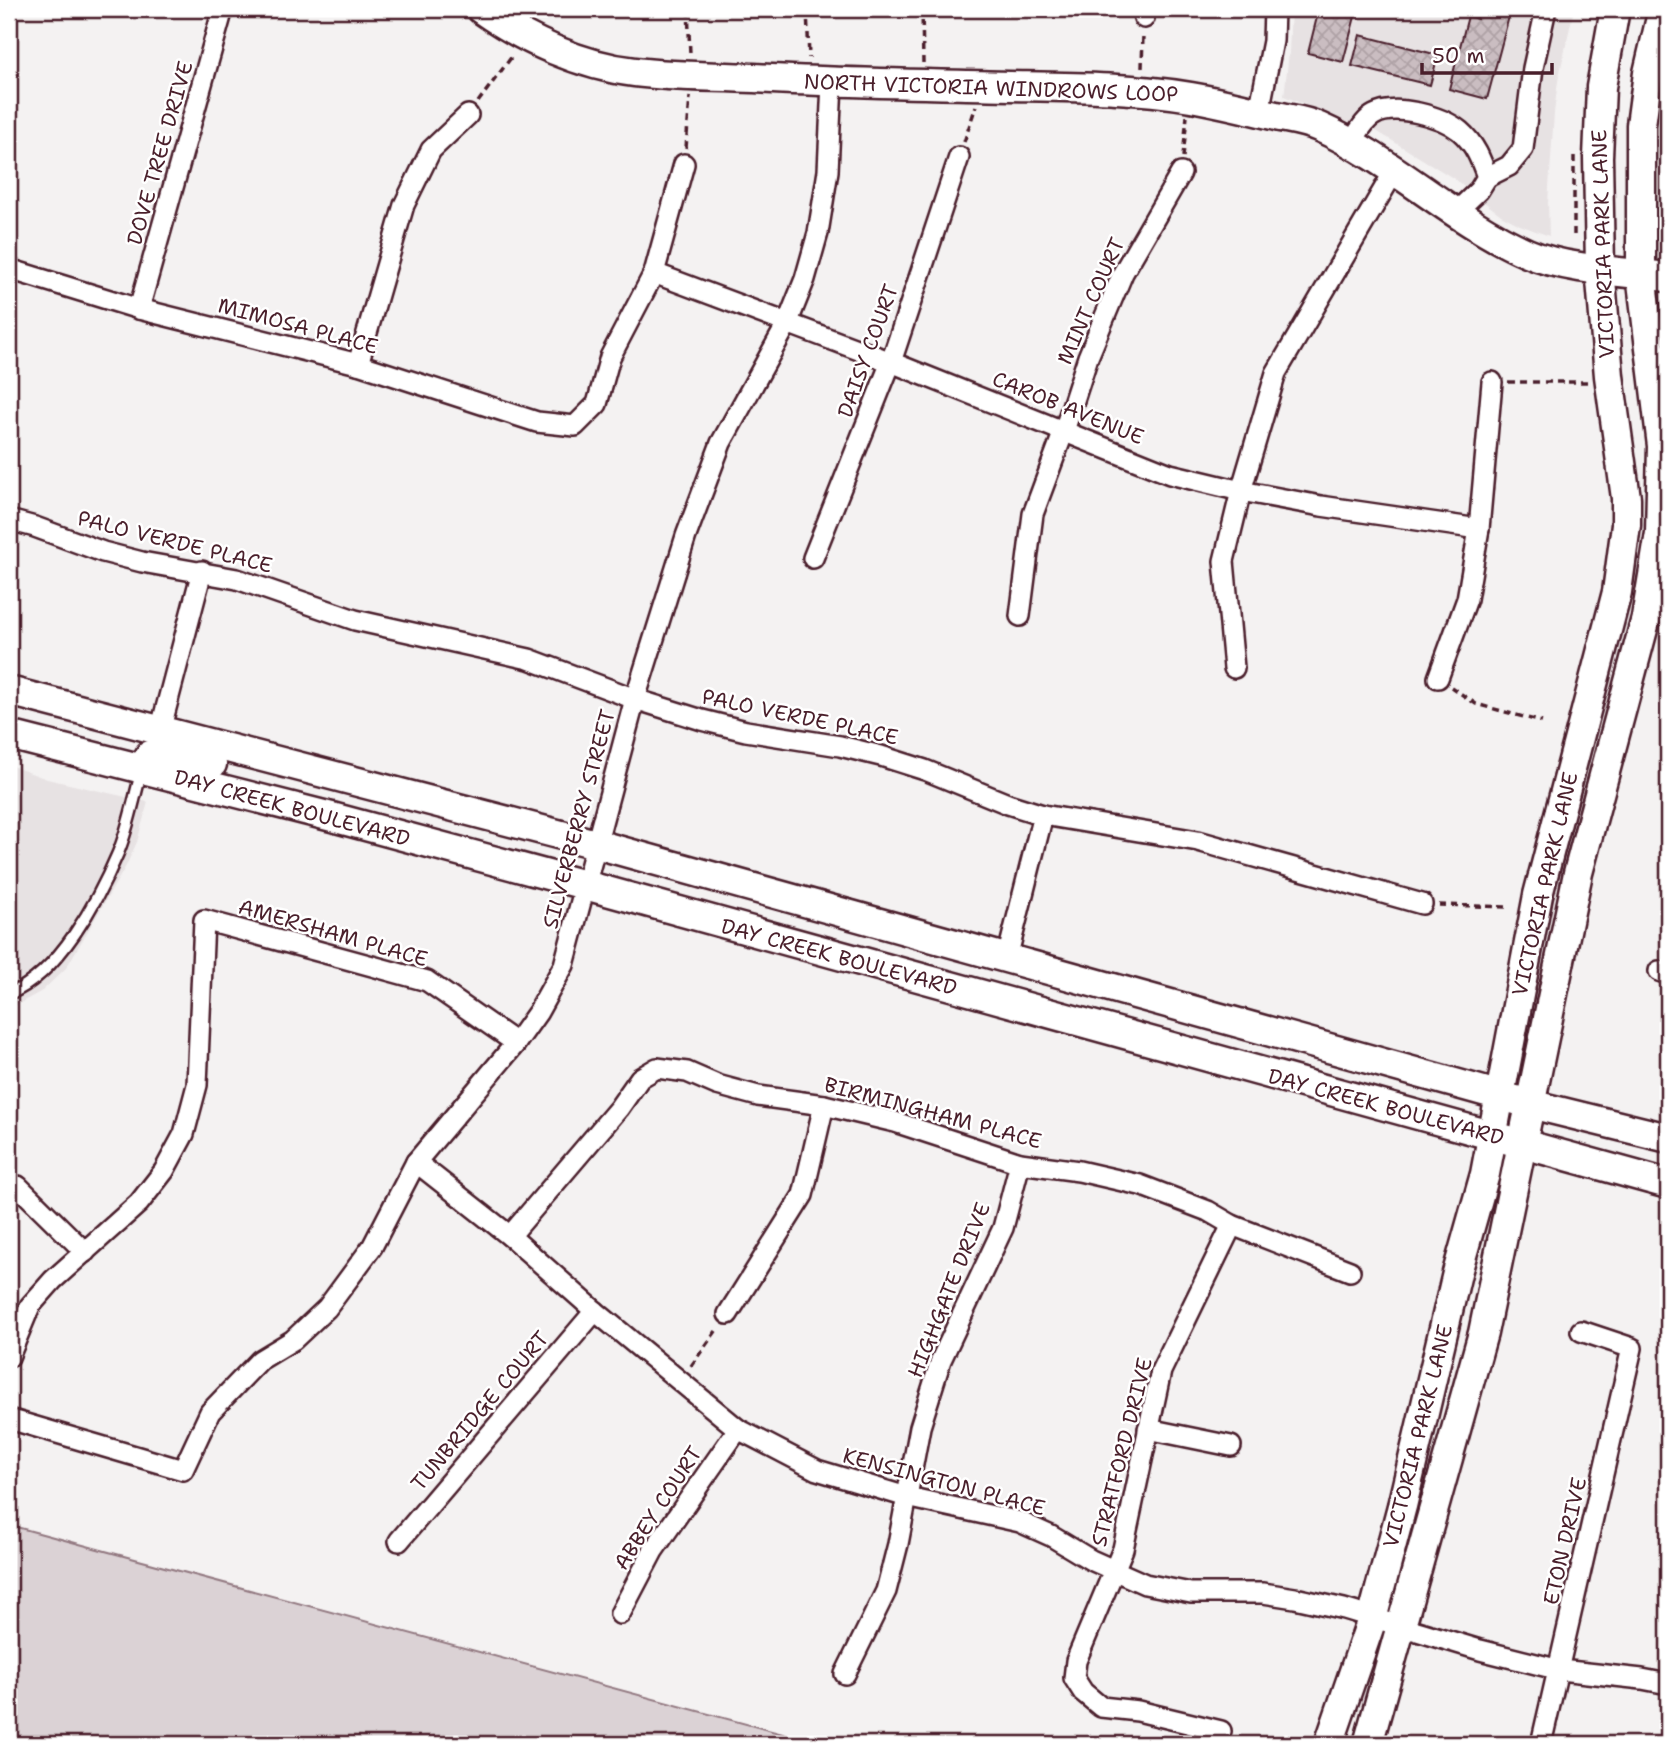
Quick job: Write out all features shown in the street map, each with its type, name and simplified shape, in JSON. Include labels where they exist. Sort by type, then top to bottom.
[{"type":"street","name":"DOVE TREE DRIVE","points":[[139,309],[223,9]]},
{"type":"street","name":"NORTH VICTORIA WINDROWS LOOP","points":[[481,9],[526,36],[598,65],[635,72],[820,82],[1141,92],[1189,97],[1259,112],[1316,126],[1395,170],[1456,212],[1530,254],[1554,262],[1655,276]]},
{"type":"street","points":[[1259,112],[1271,54],[1274,9]]},
{"type":"street","points":[[1456,212],[1479,190],[1487,177],[1509,166],[1523,149],[1533,68],[1546,9]]},
{"type":"street","name":"VICTORIA PARK LANE","points":[[1329,1744],[1372,1619],[1402,1506],[1457,1273],[1493,1136],[1538,895],[1608,628],[1622,555],[1626,498],[1609,376],[1600,268],[1599,112],[1615,9]]},
{"type":"street","name":"VICTORIA PARK LANE","points":[[1368,1744],[1483,1333],[1578,873],[1646,618],[1660,533],[1662,446],[1655,276],[1641,125],[1648,73],[1663,9]]},
{"type":"street","name":"SILVERBERRY STREET","points":[[9,1419],[183,1470],[210,1412],[260,1360],[293,1340],[327,1308],[372,1247],[416,1162],[516,1043],[538,1012],[564,965],[635,699],[686,536],[722,443],[787,324],[805,279],[818,233],[828,171],[820,82]]},
{"type":"street","points":[[1350,144],[1371,116],[1385,110],[1407,110],[1447,123],[1459,130],[1480,157],[1487,177]]},
{"type":"street","points":[[358,364],[404,205],[431,150],[468,115]]},
{"type":"street","name":"DAISY COURT","points":[[813,558],[891,362],[959,158]]},
{"type":"street","points":[[654,273],[684,164]]},
{"type":"street","points":[[1234,668],[1224,561],[1241,491],[1276,373],[1395,170]]},
{"type":"street","name":"MINT COURT","points":[[1020,617],[1033,514],[1088,357],[1123,273],[1181,173]]},
{"type":"street","name":"MIMOSA PLACE","points":[[9,269],[139,309],[358,364],[537,422],[575,426],[597,404],[610,357],[654,273]]},
{"type":"street","name":"CAROB AVENUE","points":[[654,273],[891,362],[1170,474],[1321,506],[1479,529]]},
{"type":"street","points":[[1438,678],[1467,599],[1479,529],[1492,382]]},
{"type":"street","name":"PALO VERDE PLACE","points":[[9,520],[103,552],[142,562],[202,571],[273,589],[355,620],[529,659],[635,699],[702,720],[746,731],[840,746],[881,756],[1043,815],[1198,841],[1422,904]]},
{"type":"street","points":[[160,731],[202,571]]},
{"type":"street","name":"DAY CREEK BOULEVARD","points":[[9,691],[596,844],[1530,1104],[1668,1138]]},
{"type":"street","name":"DAY CREEK BOULEVARD","points":[[9,735],[332,817],[1668,1184]]},
{"type":"street","points":[[142,769],[150,755],[162,752],[287,781],[308,769]]},
{"type":"street","points":[[1007,958],[1043,815]]},
{"type":"street","name":"AMERSHAM PLACE","points":[[85,1252],[139,1203],[164,1171],[184,1134],[197,1085],[205,920],[427,981],[516,1043]]},
{"type":"street","name":"BIRMINGHAM PLACE","points":[[510,1237],[619,1108],[640,1078],[657,1068],[687,1072],[717,1085],[758,1096],[824,1105],[895,1122],[1020,1163],[1079,1171],[1140,1185],[1208,1211],[1232,1225],[1350,1271]]},
{"type":"street","points":[[728,1314],[803,1195],[824,1105]]},
{"type":"street","name":"KENSINGTON PLACE","points":[[416,1162],[510,1237],[738,1429],[817,1471],[907,1497],[1020,1522],[1051,1535],[1091,1560],[1145,1584],[1167,1590],[1191,1593],[1264,1593],[1344,1609],[1560,1670],[1668,1684]]},
{"type":"street","name":"HIGHGATE DRIVE","points":[[845,1674],[886,1591],[920,1427],[941,1360],[1003,1228],[1020,1163]]},
{"type":"street","points":[[9,1357],[30,1306],[53,1280],[85,1252],[18,1186]]},
{"type":"street","name":"STRATFORD DRIVE","points":[[1221,1731],[1138,1711],[1101,1707],[1083,1692],[1074,1678],[1076,1661],[1124,1549],[1161,1371],[1232,1225]]},
{"type":"street","name":"TUNBRIDGE COURT","points":[[399,1541],[595,1311]]},
{"type":"street","name":"ETON DRIVE","points":[[1542,1744],[1632,1348],[1581,1331]]},
{"type":"street","name":"ABBEY COURT","points":[[620,1614],[653,1551],[738,1429]]},
{"type":"street","points":[[1148,1429],[1231,1446]]},
{"type":"lane","points":[[9,994],[49,967],[77,930],[119,851],[142,769]]},
{"type":"path","points":[[807,9],[820,82]]},
{"type":"path","points":[[922,9],[924,84]]},
{"type":"path","points":[[1141,92],[1143,13]]},
{"type":"path","points":[[468,115],[526,36]]},
{"type":"path","points":[[959,158],[983,85]]},
{"type":"path","points":[[1181,173],[1189,97]]},
{"type":"path","points":[[1492,382],[1593,382]]},
{"type":"path","points":[[1438,678],[1476,704],[1542,722]]},
{"type":"path","points":[[1422,904],[1510,907]]},
{"type":"path","points":[[680,1381],[728,1314]]},
{"type":"shaded area","points":[[1291,9],[1574,9],[1558,81],[1554,113],[1548,203],[1549,236],[1501,215],[1453,178],[1378,132],[1284,96]]},
{"type":"shaded area","points":[[9,765],[47,779],[148,802],[137,842],[126,866],[66,968],[42,991],[9,1009]]},
{"type":"shaded area","points":[[9,1525],[820,1744],[9,1744]]},
{"type":"building","points":[[1319,9],[1357,9],[1343,62],[1308,53]]},
{"type":"building","points":[[1479,9],[1511,9],[1487,99],[1449,89],[1468,16],[1477,19]]},
{"type":"building","points":[[1360,35],[1438,55],[1430,85],[1352,66]]}]
